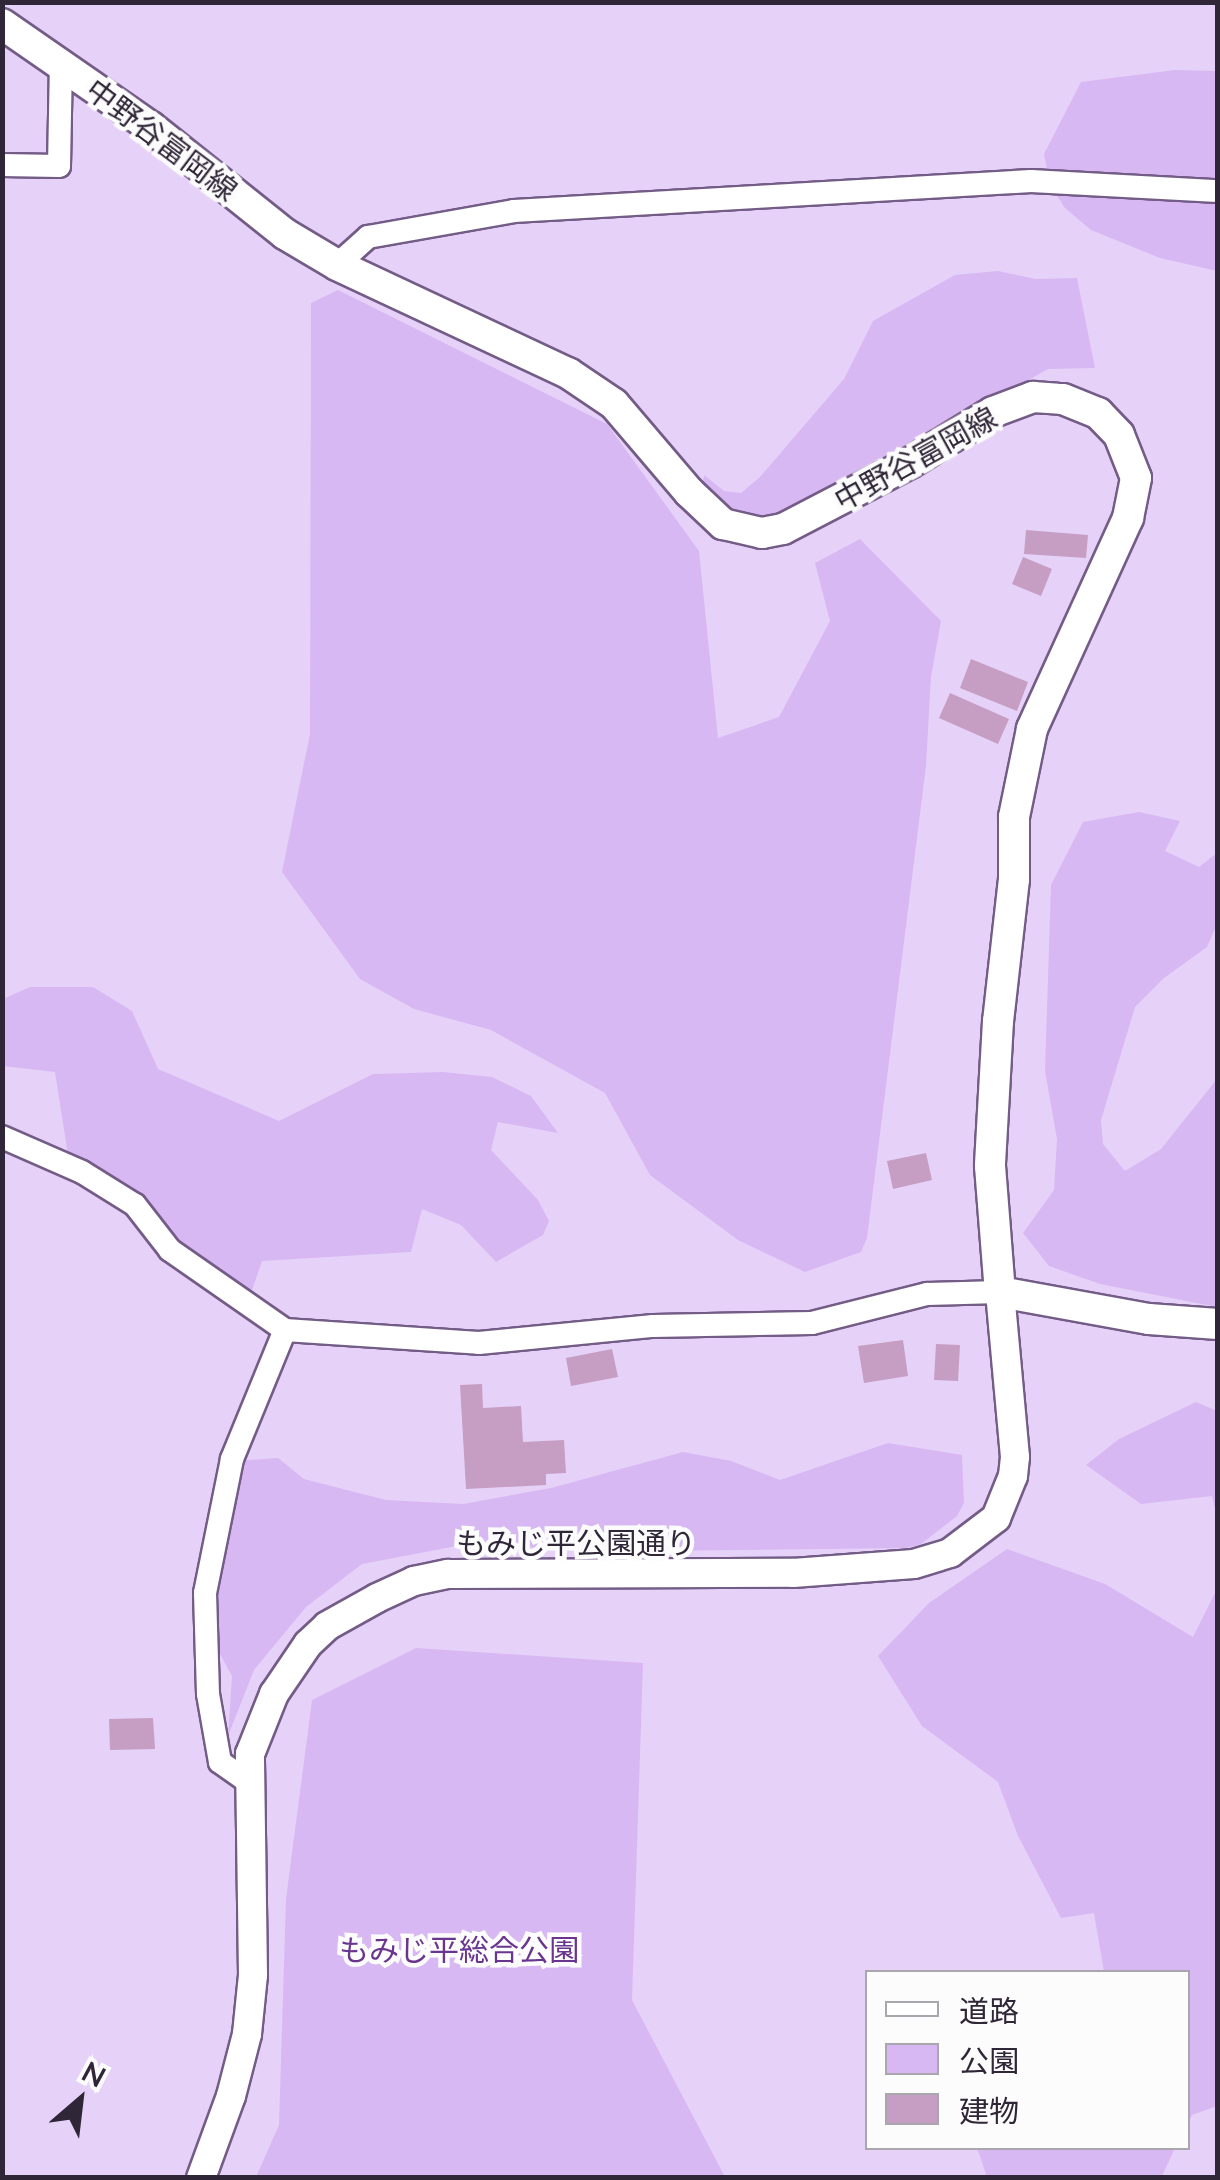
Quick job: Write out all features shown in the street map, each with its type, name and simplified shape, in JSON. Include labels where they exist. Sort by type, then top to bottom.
[{"type":"main road","name":"中野谷富岡線","points":[[2,24],[61,62],[285,234],[337,265],[568,373],[614,404],[688,492],[723,524],[762,532],[783,530],[910,464],[993,412],[1033,397],[1062,399],[1098,413],[1118,435],[1136,478],[1128,518],[1032,729],[1014,817],[1014,879],[998,1021],[990,1166],[1000,1292]]},
{"type":"main road","points":[[1000,1292],[1149,1319],[1218,1324]]},
{"type":"street","points":[[2,165],[59,166],[61,62]]},
{"type":"street","points":[[337,265],[368,237],[514,212],[1031,181],[1218,191]]},
{"type":"street","points":[[2,1137],[82,1172],[135,1205],[170,1250],[285,1330],[479,1342],[653,1326],[812,1323],[927,1294],[1000,1292]]},
{"type":"street","name":"もみじ平公園通り","points":[[202,2178],[247,2034],[253,1976],[247,1781],[250,1754],[263,1716],[308,1644],[327,1626],[414,1581],[448,1574],[865,1569],[914,1564],[966,1543],[996,1518],[1013,1476],[1015,1456],[1000,1292]]},
{"type":"street","points":[[247,1781],[220,1762],[208,1694],[205,1593],[232,1459],[285,1330]]},
{"type":"green space","points":[[1175,70],[1217,71],[1217,271],[1160,258],[1091,230],[1064,207],[1050,183],[1044,154],[1081,82]]},
{"type":"green space","points":[[998,271],[1036,279],[1077,278],[1095,368],[1048,369],[866,472],[776,517],[753,520],[729,511],[702,486],[704,475],[724,491],[741,493],[760,477],[844,379],[873,321],[955,275]]},
{"type":"green space","points":[[338,290],[607,424],[699,551],[718,738],[779,717],[830,621],[815,563],[860,539],[941,621],[931,677],[926,766],[867,1238],[861,1252],[805,1272],[738,1240],[650,1175],[605,1093],[491,1030],[414,1009],[360,979],[282,872],[310,734],[311,303]]},
{"type":"green space","points":[[1139,812],[1180,821],[1165,851],[1199,867],[1217,853],[1217,924],[1207,947],[1164,978],[1135,1007],[1101,1120],[1103,1144],[1125,1171],[1161,1149],[1217,1079],[1217,1307],[1100,1284],[1049,1266],[1023,1233],[1054,1190],[1057,1139],[1045,1071],[1051,885],[1083,822]]},
{"type":"green space","points":[[30,987],[93,987],[132,1011],[158,1069],[279,1121],[373,1074],[443,1072],[492,1077],[531,1096],[558,1133],[498,1122],[491,1150],[538,1200],[549,1221],[543,1235],[496,1262],[461,1225],[422,1209],[411,1252],[262,1261],[252,1290],[215,1276],[68,1155],[55,1072],[3,1066],[3,999]]},
{"type":"green space","points":[[1196,1402],[1217,1411],[1217,1517],[1212,1496],[1141,1504],[1086,1465],[1119,1439]]},
{"type":"green space","points":[[888,1443],[962,1455],[964,1503],[957,1516],[921,1544],[906,1548],[645,1551],[462,1545],[362,1564],[306,1607],[254,1670],[228,1736],[232,1676],[215,1645],[211,1593],[237,1461],[278,1458],[304,1479],[386,1500],[463,1504],[551,1488],[683,1452],[731,1461],[780,1480]]},
{"type":"green space","points":[[1007,1549],[1105,1584],[1193,1637],[1217,1589],[1217,2106],[1190,2119],[1190,1970],[1104,1970],[1094,1913],[1061,1918],[1018,1836],[998,1782],[922,1726],[878,1656],[929,1603]]},
{"type":"green space","name":"もみじ平総合公園","points":[[416,1648],[643,1663],[632,2000],[725,2177],[256,2177],[279,2125],[286,1899],[312,1700]]},
{"type":"green space","points":[[978,2150],[1174,2150],[1161,2178],[987,2177]]},
{"type":"building","points":[[1026,530],[1088,535],[1086,558],[1024,554]]},
{"type":"building","points":[[1023,557],[1052,569],[1041,596],[1012,584]]},
{"type":"building","points":[[971,659],[1028,682],[1017,711],[960,688]]},
{"type":"building","points":[[950,693],[1009,719],[998,744],[939,718]]},
{"type":"building","points":[[926,1153],[932,1180],[893,1189],[887,1161]]},
{"type":"building","points":[[903,1340],[908,1376],[864,1383],[858,1346]]},
{"type":"building","points":[[936,1344],[960,1345],[958,1381],[934,1380]]},
{"type":"building","points":[[612,1349],[618,1377],[571,1386],[566,1358]]},
{"type":"building","points":[[482,1384],[483,1408],[521,1406],[523,1442],[564,1440],[566,1473],[546,1474],[546,1485],[466,1489],[460,1385]]},
{"type":"building","points":[[153,1718],[155,1749],[110,1750],[109,1719]]}]
